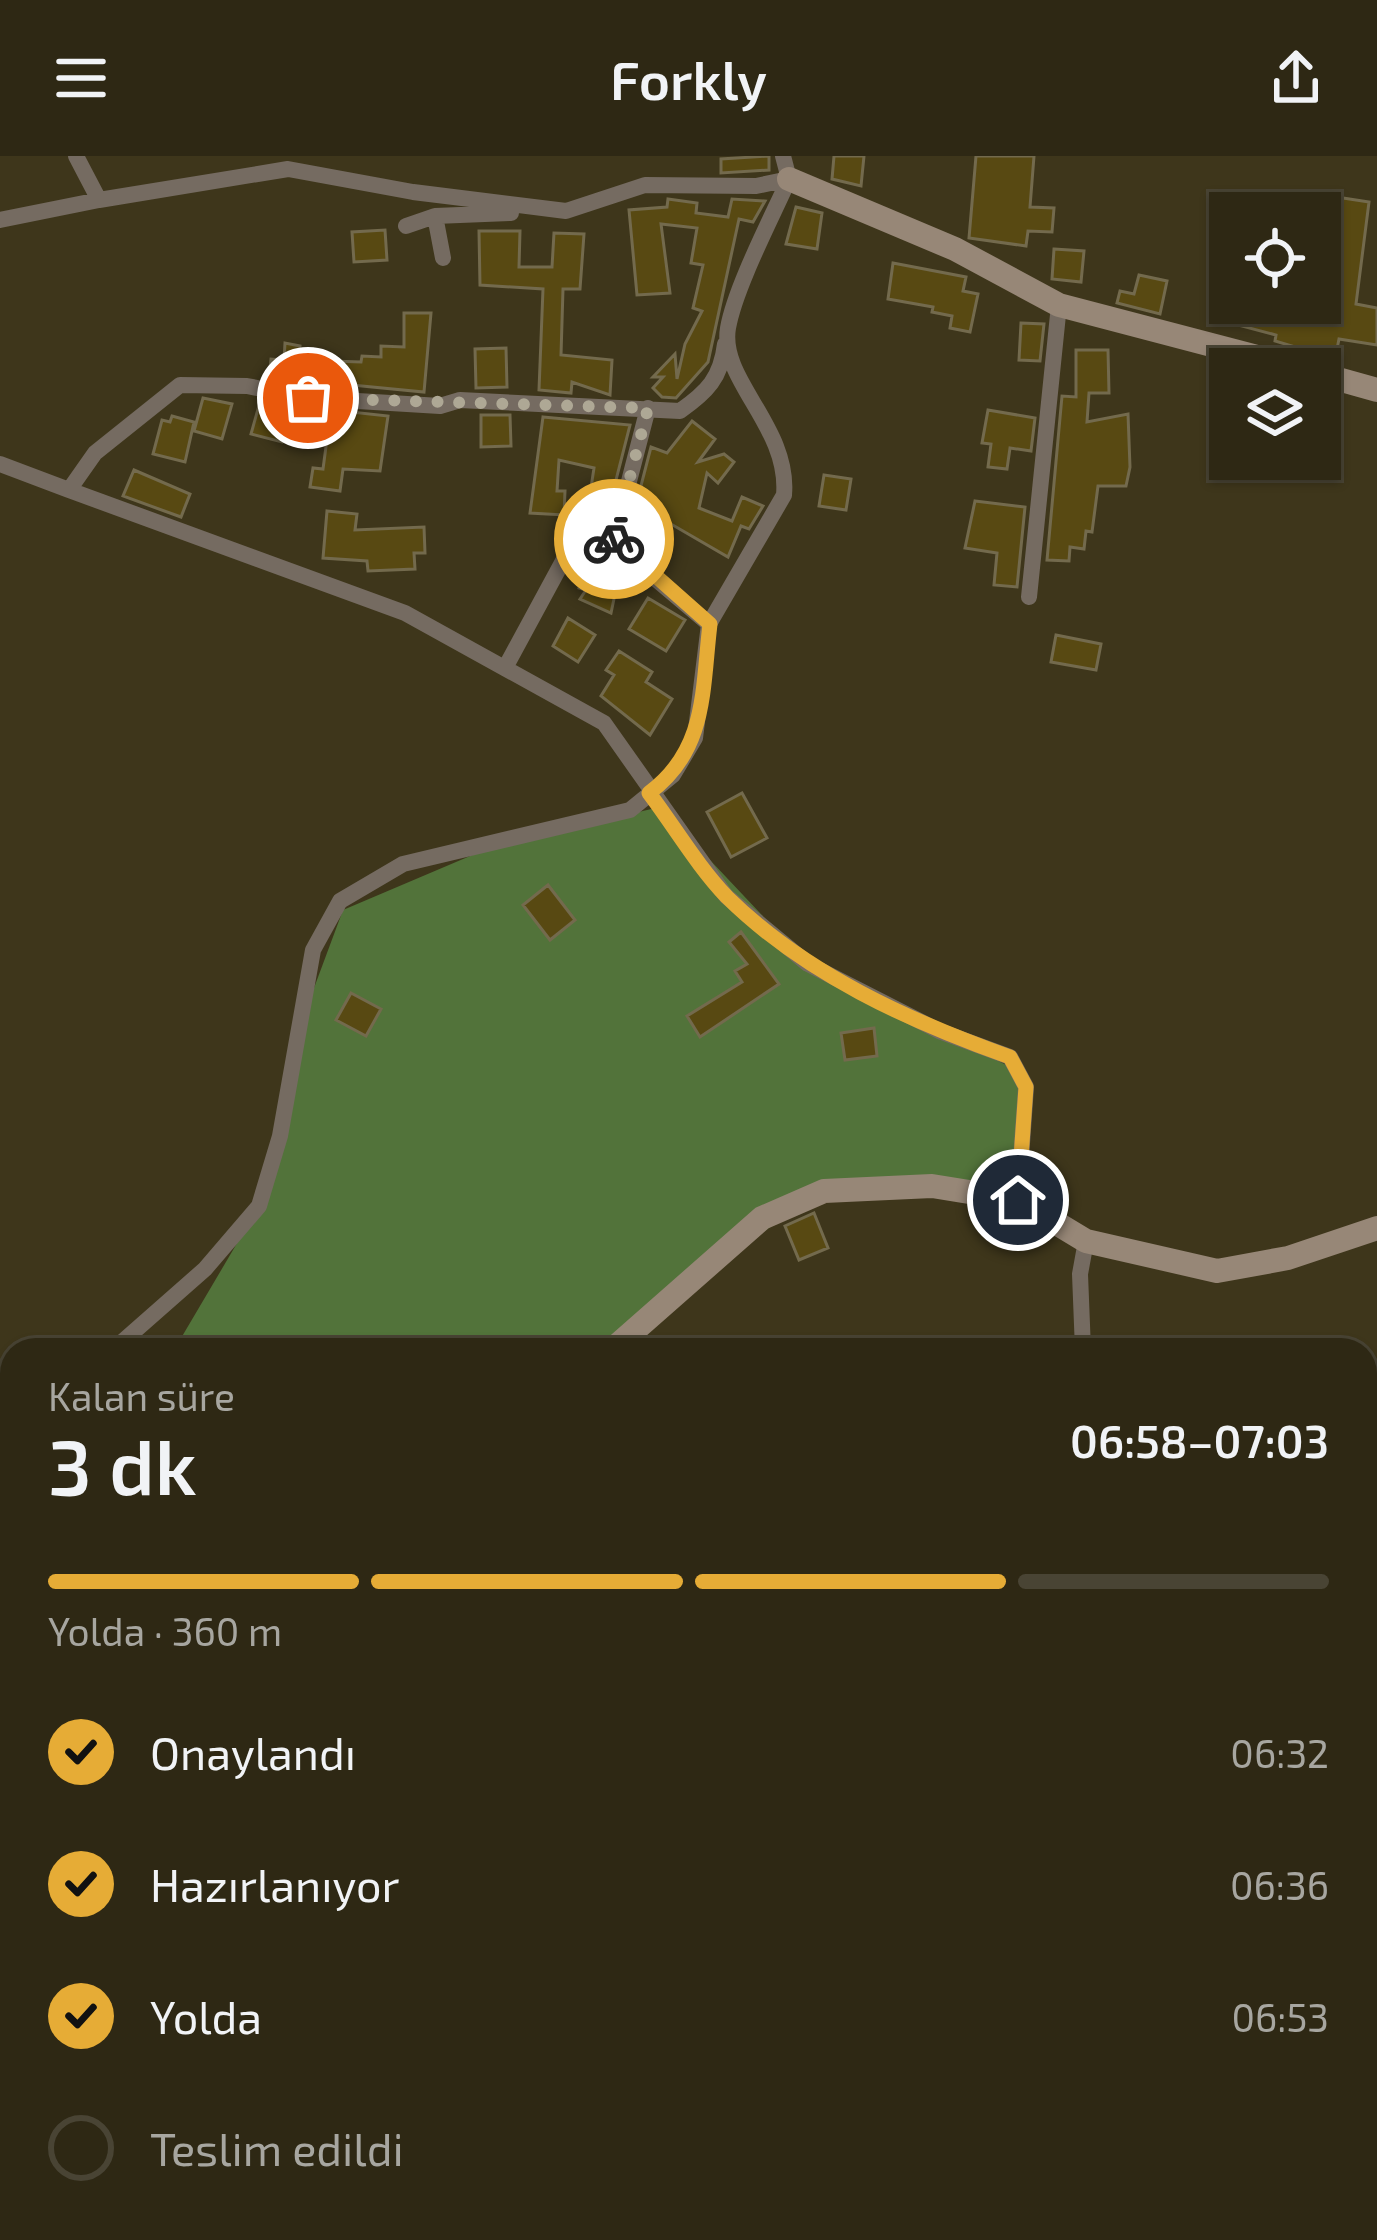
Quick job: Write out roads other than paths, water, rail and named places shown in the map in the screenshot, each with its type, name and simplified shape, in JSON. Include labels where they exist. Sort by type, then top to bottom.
[{"type":"street","points":[[76,156],[99,200]]},
{"type":"street","points":[[406,226],[435,216],[566,211],[645,185],[756,186],[786,167]]},
{"type":"street","points":[[786,167],[1059,304],[1224,348]]},
{"type":"street","points":[[69,490],[94,453],[180,386],[247,386],[308,398],[440,406],[460,400],[680,411],[707,392],[723,368],[727,331],[786,167]]},
{"type":"street","points":[[0,220],[288,169],[413,192],[566,211]]},
{"type":"street","points":[[435,216],[443,258]]},
{"type":"street","points":[[1029,597],[1059,304]]},
{"type":"street","points":[[127,1338],[205,1269],[259,1206],[280,1136],[314,950],[340,901],[404,864],[630,810],[673,775],[695,738],[710,624],[784,495],[786,472],[774,432],[740,378],[727,331]]},
{"type":"street","points":[[1341,380],[1377,390]]},
{"type":"street","points":[[613,543],[648,408]]},
{"type":"street","points":[[0,464],[405,613],[604,723],[726,896],[808,964],[939,1031],[1010,1057],[1026,1087],[1018,1200]]},
{"type":"street","points":[[506,668],[570,548],[613,543],[710,624]]},
{"type":"street","points":[[626,1338],[762,1218],[824,1191],[932,1186],[1018,1200],[1086,1241],[1216,1271],[1288,1258],[1377,1228]]},
{"type":"street","points":[[1083,1338],[1080,1274],[1086,1241]]}]
